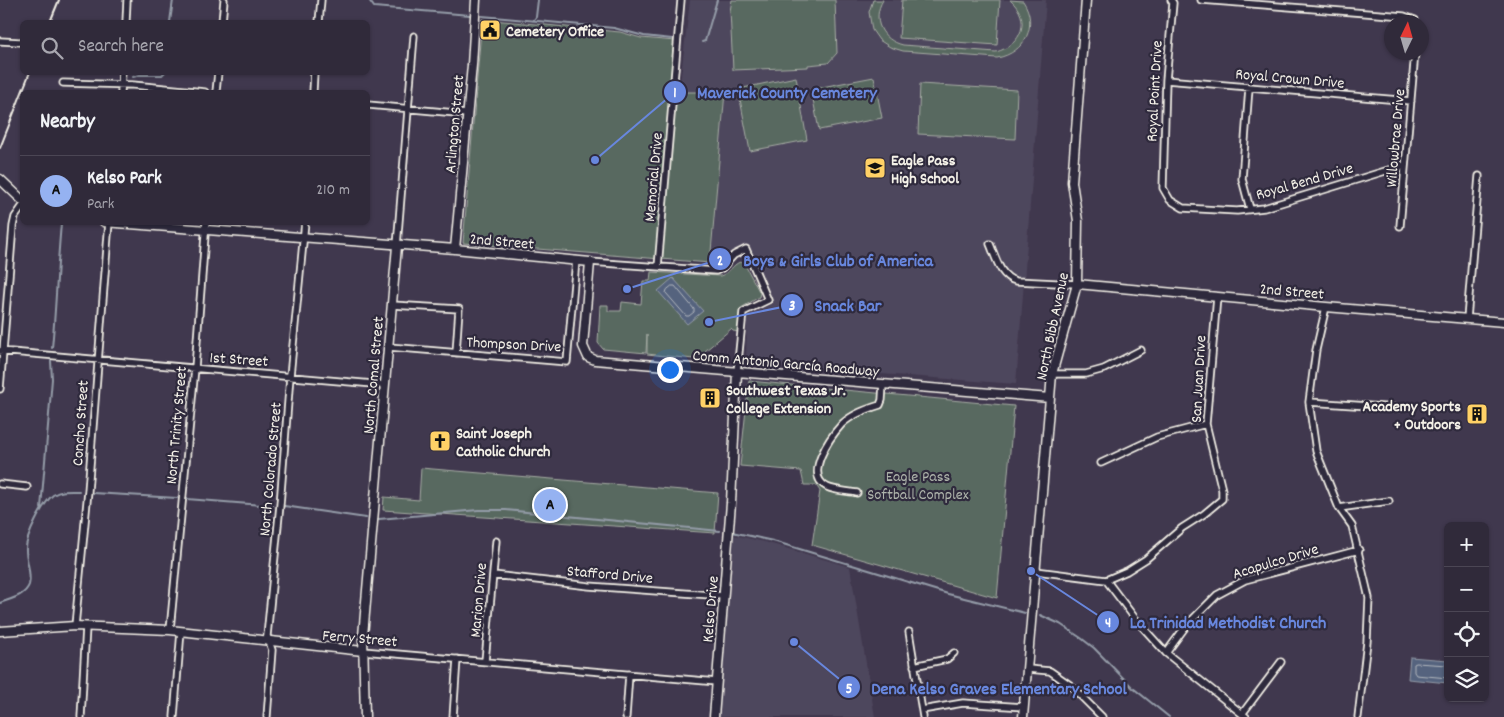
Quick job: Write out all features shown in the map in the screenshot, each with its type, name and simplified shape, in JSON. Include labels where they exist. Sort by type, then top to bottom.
[{"type":"street","points":[[126,20],[127,0]]},
{"type":"street","points":[[222,20],[224,0]]},
{"type":"street","points":[[319,20],[320,0]]},
{"type":"street","name":"Arlington Street","points":[[455,249],[476,0]]},
{"type":"street","name":"Memorial Drive","points":[[658,267],[681,0]]},
{"type":"street","name":"North Bibb Avenue","points":[[1023,717],[1052,374],[1077,284],[1078,221],[1072,182],[1086,0]]},
{"type":"street","name":"Royal Point Drive","points":[[1163,184],[1166,80],[1173,4],[1171,0]]},
{"type":"street","points":[[1201,0],[1391,15]]},
{"type":"street","name":"North Comal Street","points":[[365,717],[363,636],[389,348],[414,36]]},
{"type":"street","points":[[0,41],[20,42]]},
{"type":"street","name":"Willowbrae Drive","points":[[1400,226],[1414,60]]},
{"type":"street","points":[[121,89],[122,75]]},
{"type":"street","points":[[216,90],[218,75]]},
{"type":"street","points":[[313,90],[314,75]]},
{"type":"street","name":"Royal Crown Drive","points":[[1166,80],[1411,101]]},
{"type":"street","points":[[63,83],[121,89],[133,86],[181,90]]},
{"type":"street","points":[[1249,88],[1242,179],[1250,210]]},
{"type":"street","points":[[370,105],[467,114]]},
{"type":"street","name":"Royal Bend Drive","points":[[1163,184],[1162,188],[1170,200],[1183,208],[1250,210],[1264,208],[1405,165]]},
{"type":"street","points":[[1467,319],[1479,176]]},
{"type":"street","points":[[0,179],[20,198]]},
{"type":"street","points":[[0,389],[13,226],[15,217],[20,210]]},
{"type":"street","name":"Concho Street","points":[[75,626],[88,491],[109,225]]},
{"type":"street","name":"2nd Street","points":[[158,225],[206,227],[304,239],[455,249],[590,262],[716,271],[722,268],[734,255],[746,249],[768,300],[743,312],[737,372]]},
{"type":"street","name":"North Colorado Street","points":[[267,717],[272,650],[267,636],[304,225]]},
{"type":"street","name":"North Trinity Street","points":[[170,630],[195,368],[206,227]]},
{"type":"street","points":[[990,244],[1003,273],[1008,278],[1016,281],[1077,284]]},
{"type":"street","name":"Thompson Drive","points":[[389,348],[567,362],[576,260]]},
{"type":"street","name":"Comm Antonio García Roadway","points":[[590,262],[582,346],[588,357],[595,360],[1050,398]]},
{"type":"street","name":"2nd Street","points":[[1077,284],[1504,322]]},
{"type":"street","name":"San Juan Drive","points":[[1106,580],[1127,571],[1146,559],[1182,528],[1204,514],[1222,499],[1222,490],[1206,424],[1216,297]]},
{"type":"street","points":[[392,305],[459,309],[456,353]]},
{"type":"street","points":[[1326,307],[1316,350],[1309,402],[1316,451],[1339,508],[1352,526],[1369,598],[1368,642],[1358,717]]},
{"type":"street","points":[[1052,374],[1086,374],[1104,369],[1142,350]]},
{"type":"street","name":"1st Street","points":[[2,351],[385,385]]},
{"type":"street","name":"Kelso Drive","points":[[714,717],[724,596],[737,372]]},
{"type":"street","points":[[857,493],[827,486],[820,481],[816,474],[818,461],[842,424],[861,412],[880,405],[883,384]]},
{"type":"street","points":[[1309,402],[1398,408]]},
{"type":"street","points":[[1102,463],[1157,437],[1206,424]]},
{"type":"street","points":[[0,484],[27,487]]},
{"type":"street","points":[[1339,508],[1389,501]]},
{"type":"street","name":"Marion Drive","points":[[485,662],[496,542]]},
{"type":"street","name":"Acapulco Drive","points":[[1166,653],[1186,626],[1217,595],[1244,580],[1359,550]]},
{"type":"street","points":[[1036,571],[1106,580],[1137,621],[1166,653],[1244,716],[1281,662]]},
{"type":"street","name":"Stafford Drive","points":[[493,575],[589,586],[724,596]]},
{"type":"street","name":"Ferry Street","points":[[0,631],[75,626],[170,630],[363,651],[717,682]]},
{"type":"street","points":[[81,717],[86,627]]},
{"type":"street","points":[[174,717],[181,631]]},
{"type":"street","points":[[908,632],[923,714],[963,703],[1024,707]]},
{"type":"street","points":[[914,666],[947,659],[954,653]]},
{"type":"street","points":[[453,717],[456,659]]},
{"type":"street","points":[[1028,669],[1050,671],[1070,685],[1102,717]]},
{"type":"street","points":[[626,717],[629,674]]},
{"type":"shaded area","name":"Eagle Pass High School","points":[[690,0],[1046,0],[1016,384],[746,364],[747,315],[773,304],[747,245],[710,263],[725,92],[679,92]]},
{"type":"shaded area","points":[[734,535],[850,567],[875,717],[718,717]]},
{"type":"green space","points":[[732,0],[835,0],[837,53],[828,63],[808,65],[808,67],[733,70],[730,11]]},
{"type":"green space","points":[[873,0],[883,0],[878,15],[884,34],[889,39],[903,45],[996,52],[1005,49],[1018,37],[1022,23],[1017,7],[1010,0],[1023,1],[1030,19],[1029,28],[1022,44],[1007,55],[997,58],[903,51],[890,47],[879,40],[872,30],[869,12]]},
{"type":"green space","points":[[902,0],[1000,0],[997,45],[899,38]]},
{"type":"green space","points":[[482,19],[620,32],[641,38],[675,41],[670,92],[725,92],[710,263],[463,243]]},
{"type":"green space","points":[[796,77],[807,140],[750,151],[738,89]]},
{"type":"green space","points":[[874,77],[882,118],[819,130],[811,89]]},
{"type":"green space","points":[[920,84],[1017,90],[1015,139],[918,134]]},
{"type":"green space","points":[[740,262],[744,263],[760,293],[759,297],[741,308],[739,332],[731,329],[705,351],[703,360],[647,354],[647,334],[646,353],[603,349],[598,343],[600,305],[608,305],[608,311],[621,311],[622,302],[641,304],[643,281],[650,281],[651,272],[720,276]]},
{"type":"green space","name":"Eagle Pass Softball Complex","points":[[749,381],[1014,406],[997,598],[812,545],[820,491],[816,485],[804,485],[801,471],[740,466]]},
{"type":"green space","points":[[421,468],[718,493],[715,533],[383,510],[384,497],[419,500]]},
{"type":"water","points":[[673,278],[703,311],[687,324],[658,291]]},
{"type":"water","points":[[1410,657],[1444,660],[1444,683],[1408,679]]},
{"type":"waterway","points":[[170,20],[173,0]]},
{"type":"waterway","points":[[369,0],[374,7],[470,15]]},
{"type":"waterway","points":[[533,21],[536,17],[538,0]]},
{"type":"waterway","points":[[702,42],[705,41],[717,0]]},
{"type":"waterway","points":[[482,16],[614,28],[644,36],[672,39]]},
{"type":"waterway","points":[[133,77],[140,75]]},
{"type":"waterway","points":[[140,75],[162,75]]},
{"type":"waterway","points":[[52,348],[61,225]]},
{"type":"waterway","points":[[41,508],[52,379],[51,361]]},
{"type":"waterway","points":[[0,603],[21,594],[29,585],[30,576],[26,545],[31,529],[44,505],[56,493],[79,491]]},
{"type":"waterway","points":[[93,493],[177,498]]},
{"type":"waterway","points":[[187,499],[273,506]]},
{"type":"waterway","points":[[284,506],[366,518]]},
{"type":"waterway","points":[[379,519],[478,510],[506,510],[720,531]]},
{"type":"waterway","points":[[732,532],[773,541],[948,594],[1025,613]]},
{"type":"waterway","points":[[1040,615],[1060,624],[1094,648],[1133,688],[1169,717]]},
{"type":"railway","points":[[51,20],[59,0]]},
{"type":"railway","points":[[23,90],[29,75]]},
{"type":"railway","points":[[0,148],[20,97]]},
{"type":"place","name":"Cemetery Office","points":[[490,30]]},
{"type":"place","name":"Maverick County Cemetery","points":[[595,160]]},
{"type":"place","name":"Eagle Pass High School","points":[[875,168]]},
{"type":"place","name":"Boys & Girls Club of America","points":[[627,289]]},
{"type":"place","name":"Snack Bar","points":[[709,322]]},
{"type":"place","name":"Southwest Texas Jr. College Extension","points":[[710,398]]},
{"type":"place","name":"Academy Sports + Outdoors","points":[[1477,414]]},
{"type":"place","name":"Saint Joseph Catholic Church","points":[[440,441]]},
{"type":"place","name":"Kelso Park","points":[[550,505]]},
{"type":"place","name":"La Trinidad Methodist Church","points":[[1031,571]]},
{"type":"place","name":"Dena Kelso Graves Elementary School","points":[[794,642]]}]
